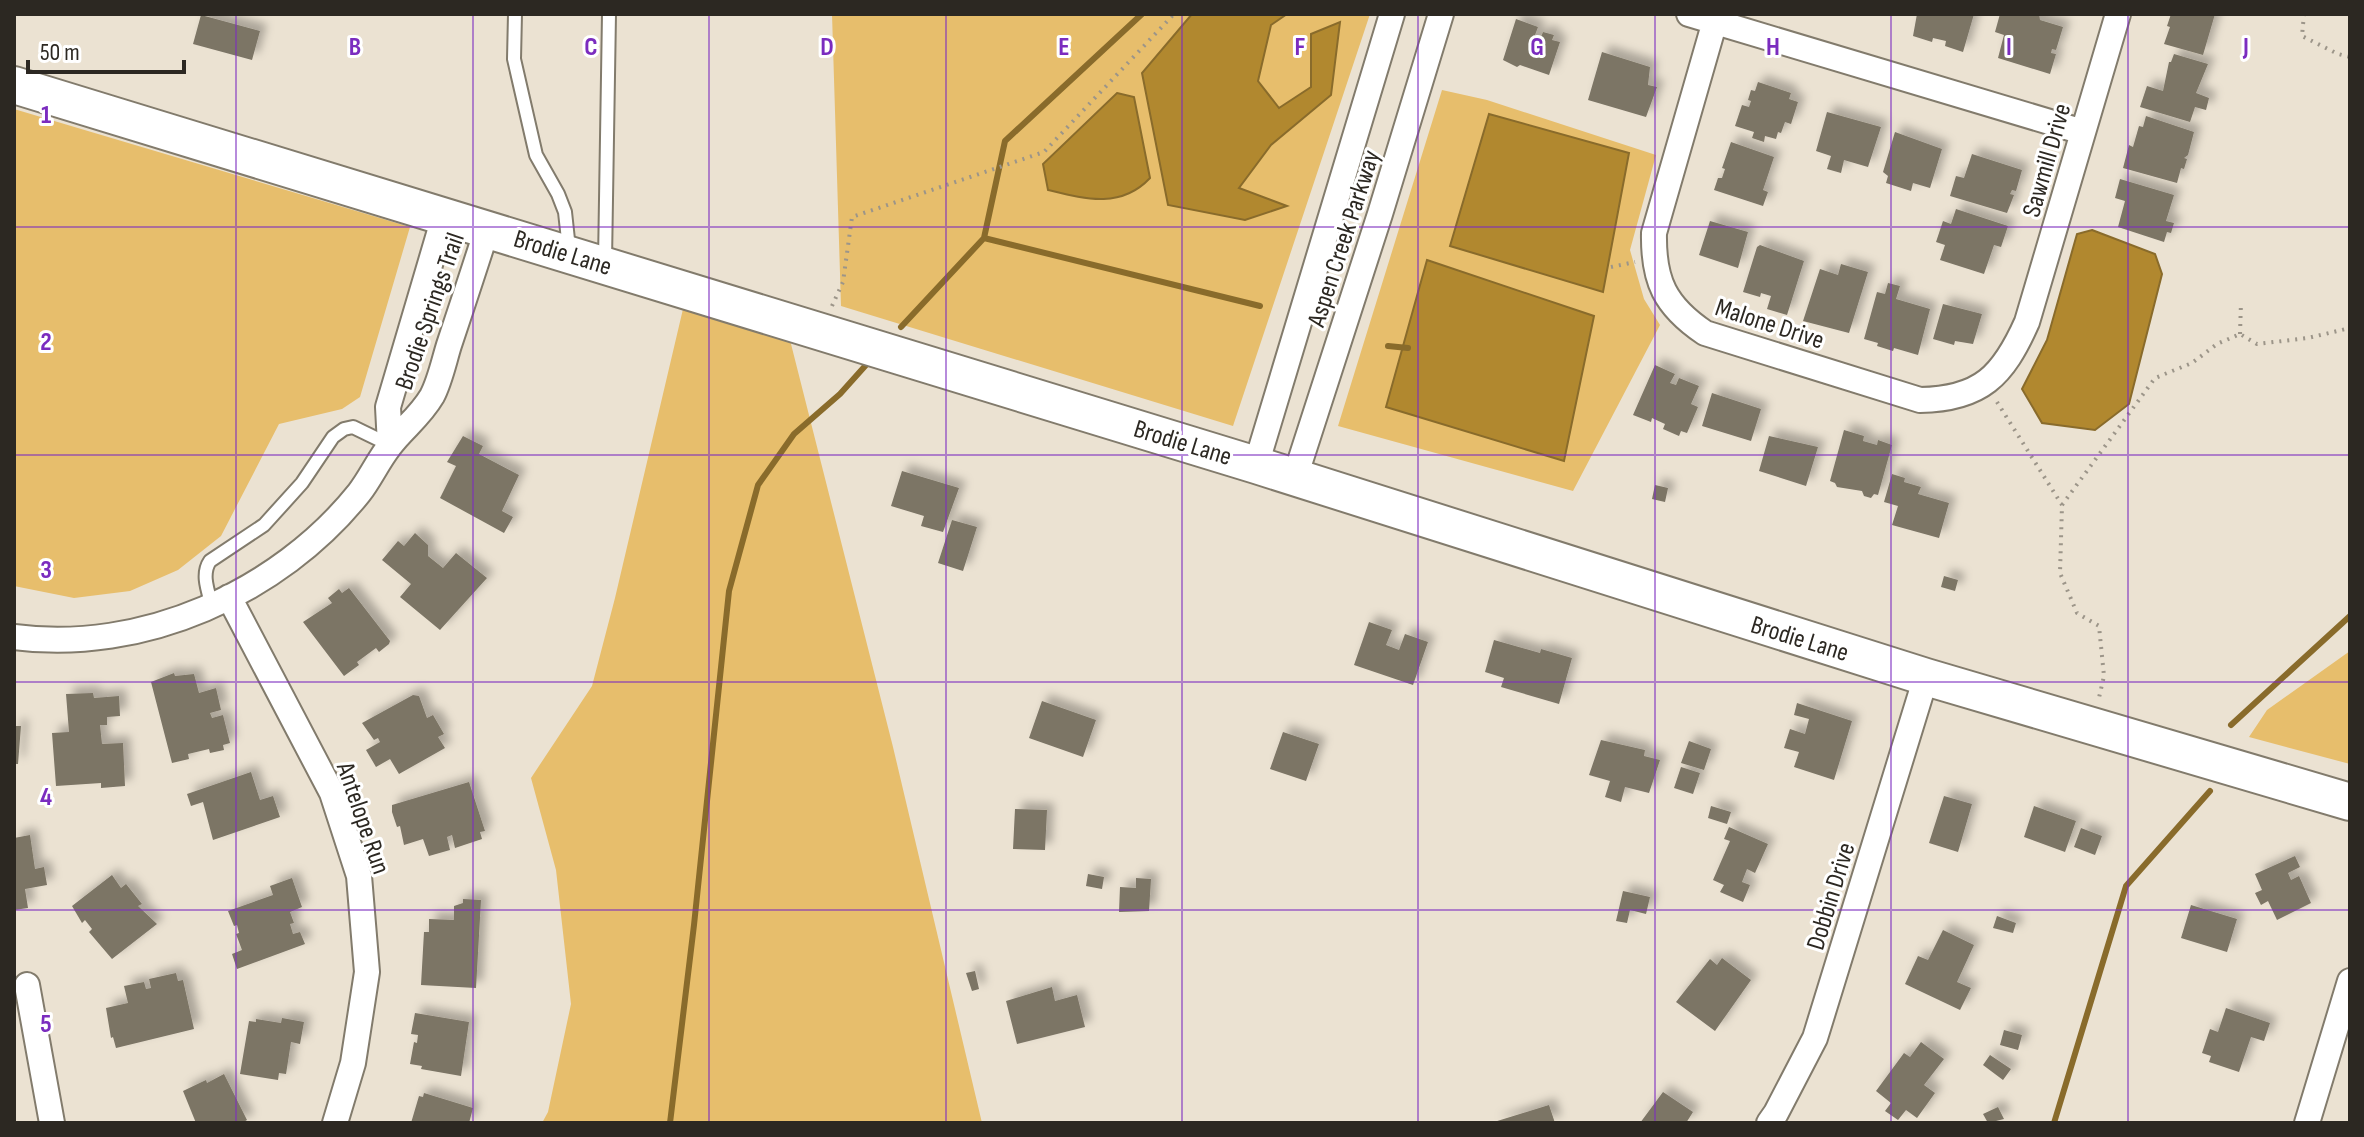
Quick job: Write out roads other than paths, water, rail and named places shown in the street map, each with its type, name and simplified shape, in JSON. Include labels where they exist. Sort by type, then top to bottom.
[{"type":"main road","name":"Brodie Lane","points":[[14,85],[1295,477],[1926,677],[2350,802]]},
{"type":"street","name":"Aspen Creek Parkway","points":[[1256,465],[1392,14]]},
{"type":"street","name":"Aspen Creek Parkway","points":[[1295,477],[1441,14]]},
{"type":"street","points":[[1689,14],[1716,18],[2083,132]]},
{"type":"street","name":"Sawmill Drive","points":[[2027,322],[2118,14]]},
{"type":"street","name":"Malone Drive","points":[[1716,18],[1654,233],[1653,258],[1659,282],[1671,305],[1686,321],[1705,333],[1920,400],[1952,398],[1986,384],[2014,353],[2027,322]]},
{"type":"street","name":"Brodie Springs Trail","points":[[390,445],[388,407],[444,217]]},
{"type":"street","name":"Brodie Springs Trail","points":[[14,637],[91,637],[142,631],[220,601],[275,569],[320,534],[359,493],[390,445],[418,419],[434,393],[487,229]]},
{"type":"street","name":"Antelope Run","points":[[220,601],[332,793],[359,876],[367,972],[353,1063],[335,1123]]},
{"type":"street","name":"Dobbin Drive","points":[[1769,1123],[1815,1038],[1926,677]]},
{"type":"street","points":[[2307,1123],[2350,981]]},
{"type":"street","points":[[27,985],[52,1123]]},
{"type":"lane","points":[[515,14],[514,59],[523,100],[536,155],[565,212],[570,254]]},
{"type":"lane","points":[[605,264],[609,14]]},
{"type":"lane","points":[[220,601],[206,578],[210,561],[264,525],[311,472],[333,437],[353,427],[390,445]]},
{"type":"waterway","points":[[984,238],[1005,141],[1142,14]]},
{"type":"waterway","points":[[901,327],[984,238],[1260,306]]},
{"type":"waterway","points":[[1388,346],[1408,348]]},
{"type":"waterway","points":[[670,1123],[729,591],[758,485],[794,434],[840,394],[866,365]]},
{"type":"waterway","points":[[2231,725],[2350,616]]},
{"type":"waterway","points":[[2054,1123],[2126,886],[2210,791]]}]
